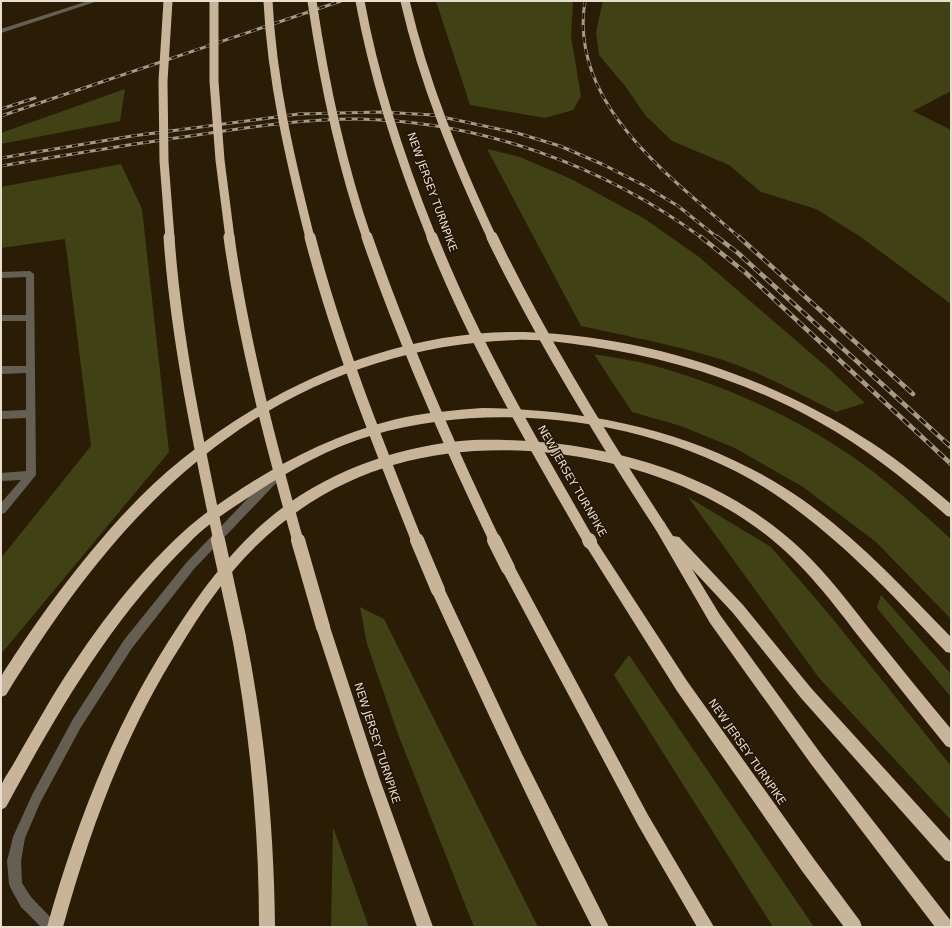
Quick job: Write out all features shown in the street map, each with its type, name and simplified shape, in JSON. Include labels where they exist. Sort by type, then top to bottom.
[{"type":"highway","points":[[168,1],[163,109],[171,249],[184,352],[201,451],[253,711],[263,788],[266,850],[267,927]]},
{"type":"highway","name":"NEW JERSEY TURNPIKE","points":[[214,1],[214,76],[219,152],[236,278],[253,361],[272,444],[323,627],[372,777],[425,927]]},
{"type":"highway","points":[[268,1],[272,52],[283,123],[302,210],[321,280],[375,436],[438,590],[506,736],[573,874],[601,927]]},
{"type":"highway","points":[[312,1],[323,78],[350,184],[370,246],[427,395],[508,568],[643,820],[706,927]]},
{"type":"highway","name":"NEW JERSEY TURNPIKE","points":[[360,1],[386,110],[403,163],[431,237],[452,286],[489,362],[540,458],[590,542],[682,686],[808,865],[854,927]]},
{"type":"highway","points":[[405,1],[418,52],[437,110],[455,156],[495,245],[531,313],[598,431],[660,526],[715,619],[811,753],[945,927]]},
{"type":"highway","points":[[1,690],[36,635],[76,579],[150,498],[201,451],[247,418],[285,396],[324,378],[377,358],[413,349],[465,340],[520,336],[605,343],[667,356],[705,367],[762,390],[814,414],[863,444],[913,480],[951,512]]},
{"type":"highway","points":[[1,802],[30,750],[76,674],[108,626],[137,589],[188,536],[214,514],[280,471],[322,449],[353,437],[401,423],[450,415],[485,412],[532,413],[580,418],[643,432],[701,451],[732,465],[758,478],[800,505],[833,531],[876,568],[951,647]]},
{"type":"highway","points":[[54,927],[68,878],[85,828],[121,741],[141,698],[162,662],[186,624],[210,591],[251,542],[288,512],[328,487],[356,473],[385,462],[432,450],[468,445],[503,444],[556,448],[591,454],[653,470],[691,484],[728,502],[745,512],[772,532],[808,564],[836,595],[951,741]]},
{"type":"highway","points":[[660,526],[738,609],[806,692],[951,854]]},
{"type":"lane","points":[[1,31],[95,1]]},
{"type":"lane","points":[[1,275],[30,274],[31,475],[1,510]]},
{"type":"lane","points":[[1,318],[30,318]]},
{"type":"lane","points":[[1,370],[30,369]]},
{"type":"lane","points":[[1,415],[30,414]]},
{"type":"lane","points":[[50,927],[26,902],[16,884],[14,861],[19,837],[36,799],[77,723],[128,644],[190,566],[280,471]]},
{"type":"lane","points":[[1,477],[31,475]]},
{"type":"shaded area","points":[[436,1],[573,1],[571,36],[581,96],[573,110],[545,118],[470,105]]},
{"type":"shaded area","points":[[603,1],[951,1],[951,91],[913,111],[951,130],[951,304],[861,237],[816,209],[761,192],[729,165],[672,141],[646,116],[625,86],[599,55],[596,32]]},
{"type":"shaded area","points":[[125,89],[120,121],[1,144],[1,133]]},
{"type":"shaded area","points":[[487,149],[520,157],[571,179],[645,219],[699,257],[829,369],[865,403],[836,412],[764,376],[735,364],[668,345],[581,326]]},
{"type":"shaded area","points":[[121,164],[142,209],[169,452],[1,654],[1,558],[91,446],[65,239],[1,248],[1,187]]},
{"type":"shaded area","points":[[594,354],[654,366],[687,376],[738,395],[787,417],[834,444],[869,468],[951,539],[951,619],[876,542],[803,487],[735,448],[681,426],[632,412]]},
{"type":"shaded area","points":[[688,497],[771,547],[828,613],[951,766],[951,820],[819,678]]},
{"type":"shaded area","points":[[881,595],[951,674],[951,697],[877,608]]},
{"type":"shaded area","points":[[360,607],[384,619],[538,927],[474,927],[398,734],[367,644]]},
{"type":"shaded area","points":[[629,655],[814,927],[773,927],[614,675]]},
{"type":"shaded area","points":[[333,827],[369,927],[331,927]]},
{"type":"railway","points":[[1,116],[341,1]]},
{"type":"railway","points":[[585,1],[584,39],[592,73],[608,106],[630,136],[656,164],[740,238]]},
{"type":"railway","points":[[1,109],[35,98]]},
{"type":"railway","points":[[1,158],[132,136],[299,114],[381,112],[433,115],[517,133],[560,146],[604,165],[645,186],[678,206],[718,238]]},
{"type":"railway","points":[[1,166],[148,142],[277,124],[337,119],[403,122],[449,128],[494,138],[538,152],[582,169],[624,189],[664,212],[702,238]]},
{"type":"railway","points":[[701,237],[746,273],[951,464]]},
{"type":"railway","points":[[717,237],[738,253],[951,447]]},
{"type":"railway","points":[[739,237],[913,394]]}]
